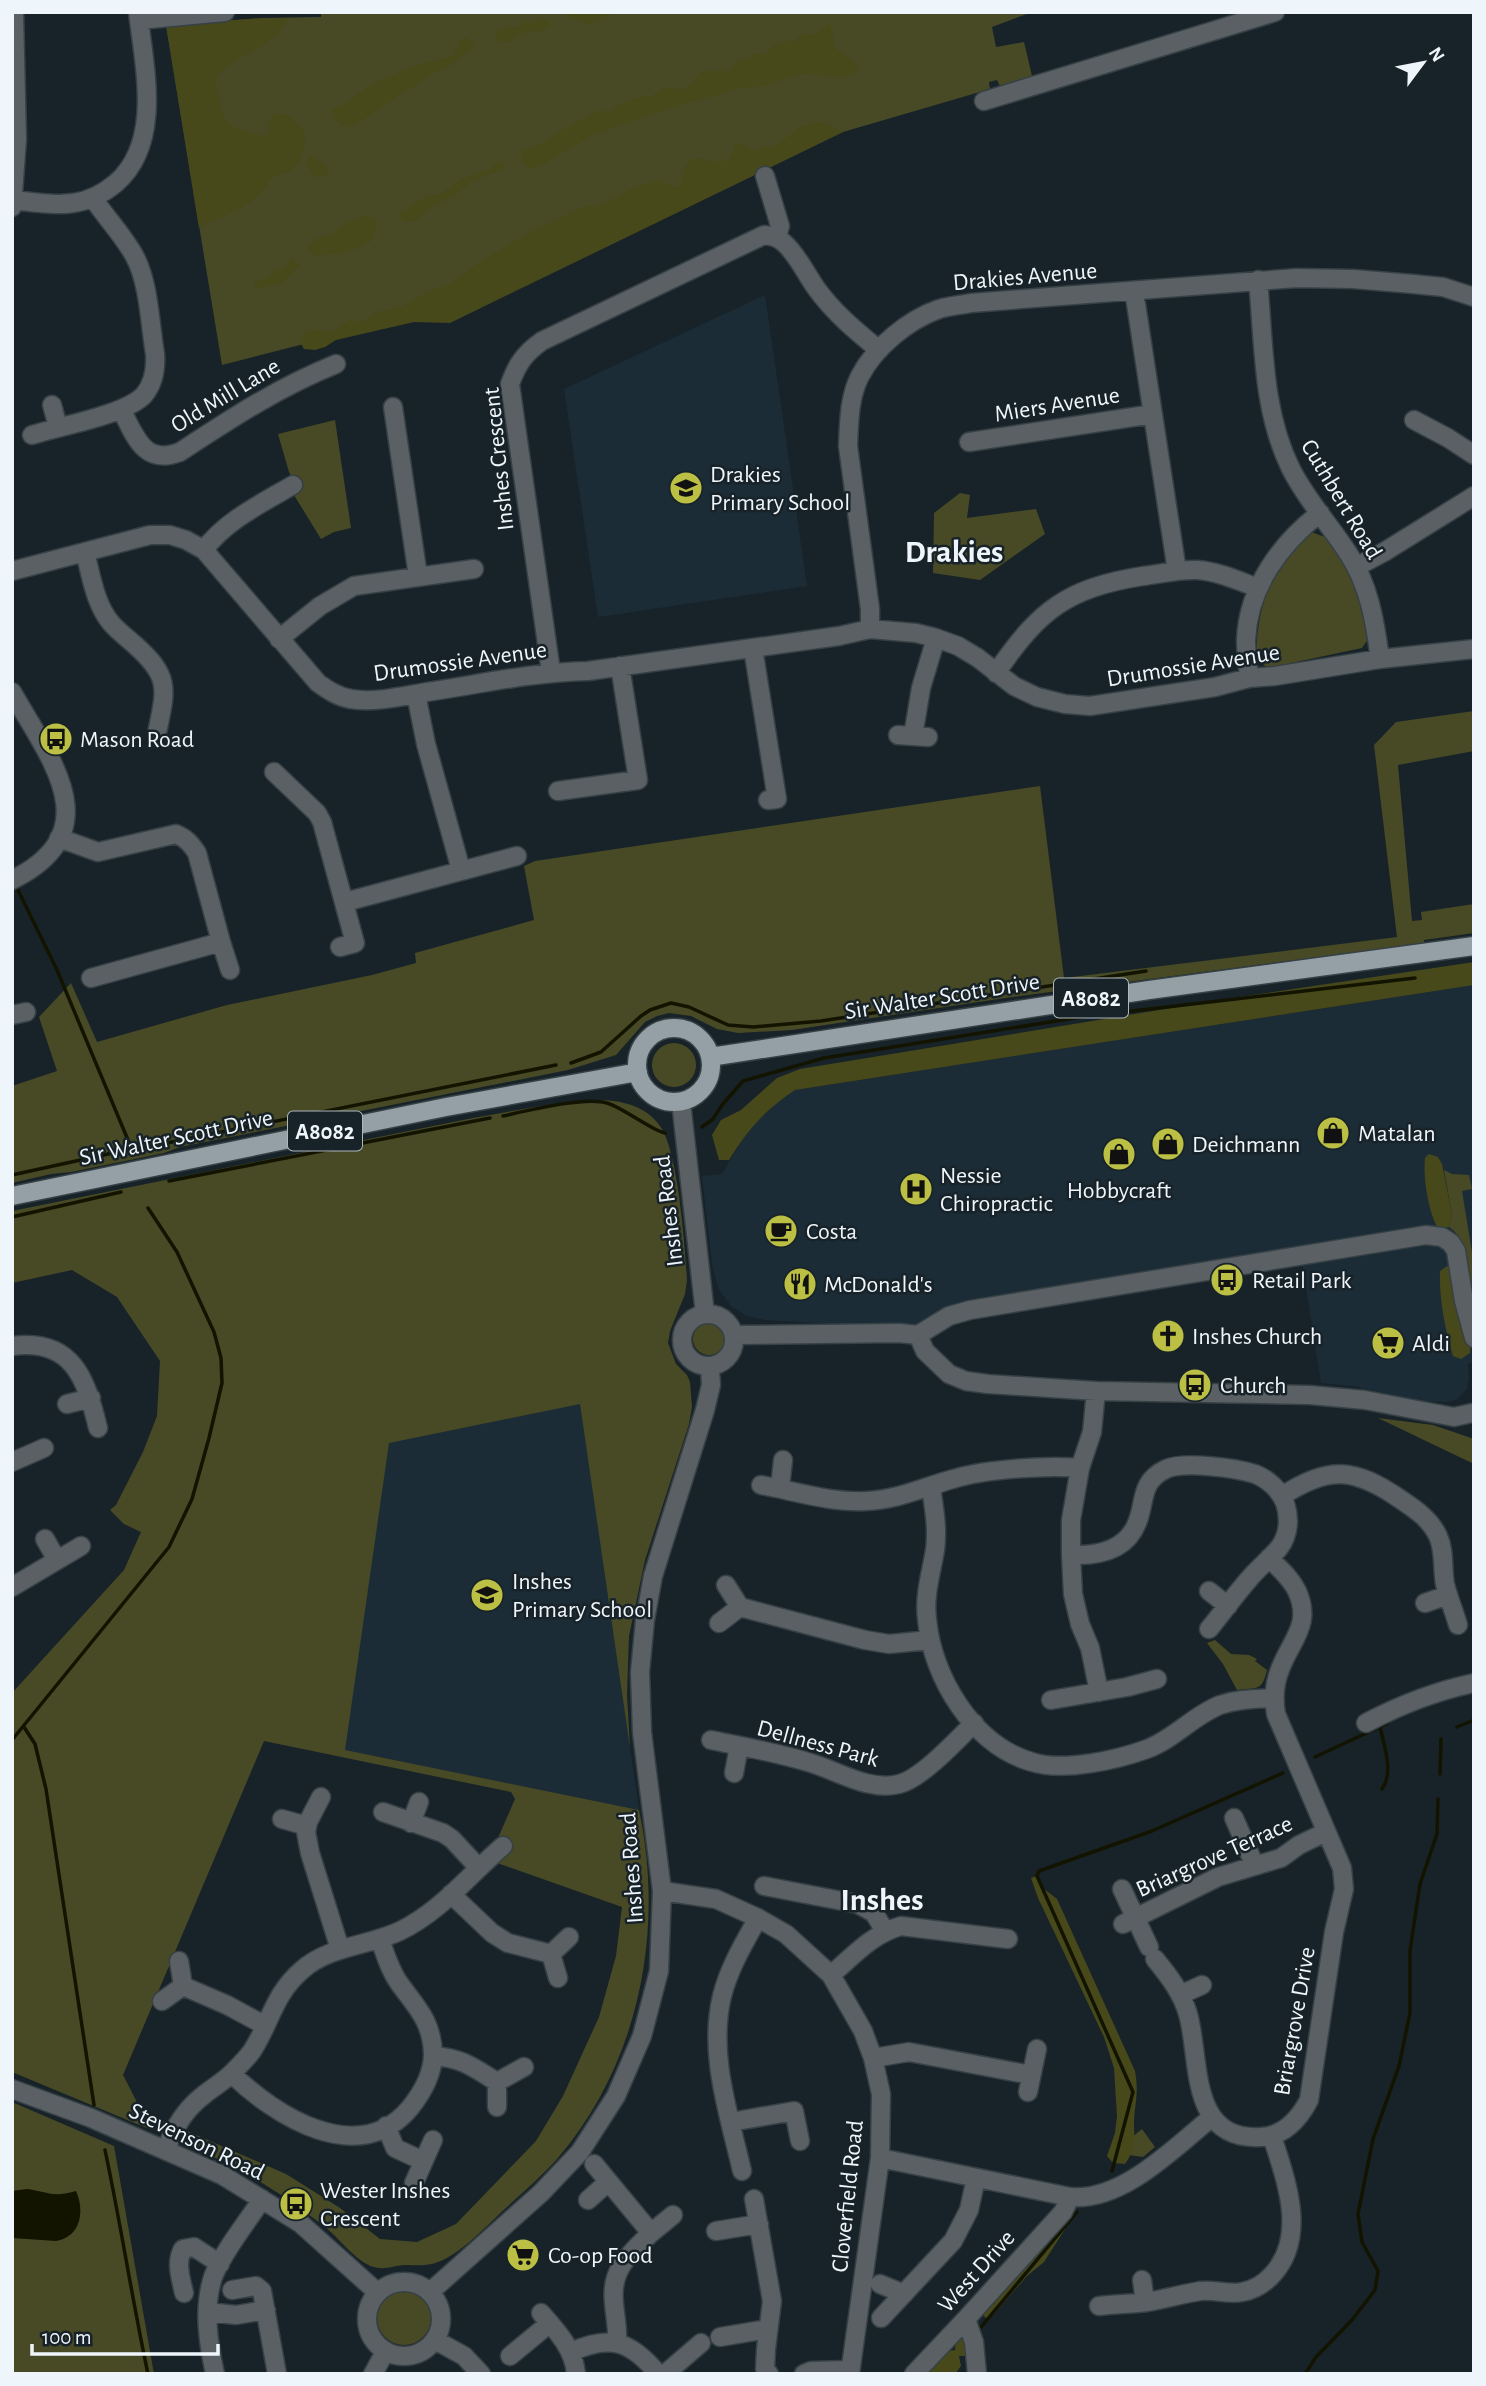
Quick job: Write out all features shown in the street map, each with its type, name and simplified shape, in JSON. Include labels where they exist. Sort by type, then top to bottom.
[{"type":"main road","name":"Sir Walter Scott Drive","points":[[710,1057],[1136,992],[1474,946]]},
{"type":"main road","points":[[667,1029],[689,1032],[706,1046],[710,1057],[711,1069],[702,1090],[681,1102],[658,1099],[642,1083],[638,1072],[638,1061],[647,1041],[656,1033],[667,1029]]},
{"type":"main road","name":"Sir Walter Scott Drive","points":[[12,1196],[446,1107],[638,1072]]},
{"type":"street","points":[[14,12],[17,139],[13,203],[71,204],[93,198],[108,190],[122,178],[140,149],[147,109],[139,16],[225,12]]},
{"type":"street","points":[[984,101],[1275,12]]},
{"type":"street","points":[[765,176],[780,226],[777,237],[787,244],[831,306],[854,330],[879,350]]},
{"type":"street","name":"Old Mill Lane","points":[[32,435],[121,409],[143,396],[152,383],[156,368],[141,273],[135,257],[93,198]]},
{"type":"street","name":"Inshes Crescent","points":[[551,672],[512,405],[510,384],[516,365],[528,351],[542,341],[764,235],[777,237]]},
{"type":"street","name":"Drakies Avenue","points":[[870,629],[870,609],[848,446],[849,422],[860,376],[879,350],[897,332],[939,309],[971,303],[1258,280],[1353,279],[1443,288],[1474,297]]},
{"type":"street","name":"Cuthbert Road","points":[[1258,280],[1269,405],[1290,467],[1356,567],[1372,606],[1380,659]]},
{"type":"street","name":"Miers Avenue","points":[[1134,291],[1177,571]]},
{"type":"street","name":"Old Mill Lane","points":[[121,409],[142,447],[152,455],[170,456],[180,452],[300,370],[335,363]]},
{"type":"street","points":[[52,405],[58,427]]},
{"type":"street","name":"Miers Avenue","points":[[979,435],[1153,414]]},
{"type":"street","points":[[400,417],[418,576]]},
{"type":"street","points":[[1420,429],[1462,446],[1474,455]]},
{"type":"street","points":[[204,550],[212,539],[228,526],[275,504],[293,485]]},
{"type":"street","points":[[1356,567],[1474,496]]},
{"type":"street","points":[[1250,678],[1246,640],[1258,588],[1275,557],[1320,513]]},
{"type":"street","name":"Drumossie Avenue","points":[[12,571],[150,535],[170,535],[186,540],[204,550],[318,683],[334,694],[352,699],[371,700],[416,694],[551,672],[620,666],[870,629],[916,632],[936,638],[978,657],[1014,686],[1037,697],[1065,704],[1090,706],[1215,687],[1250,678],[1380,659],[1474,649]]},
{"type":"street","points":[[85,552],[100,607],[111,623],[152,660],[159,671],[163,683],[165,722]]},
{"type":"street","points":[[996,673],[1025,631],[1049,610],[1072,596],[1103,583],[1198,570],[1219,574],[1258,588]]},
{"type":"street","points":[[279,639],[320,606],[354,586],[418,576],[465,575]]},
{"type":"street","points":[[913,736],[921,688],[936,638]]},
{"type":"street","points":[[753,648],[777,799],[768,800]]},
{"type":"street","points":[[568,785],[646,779],[620,666]]},
{"type":"street","points":[[12,692],[58,774],[65,792],[67,811],[59,838],[42,862],[12,880]]},
{"type":"street","points":[[416,694],[426,744],[461,870]]},
{"type":"street","points":[[287,776],[322,822],[355,943],[340,947]]},
{"type":"street","points":[[59,838],[98,852],[176,834],[191,843],[197,853],[230,970]]},
{"type":"street","points":[[345,902],[461,870],[508,864]]},
{"type":"street","points":[[104,980],[221,942]]},
{"type":"street","name":"Inshes Road","points":[[681,1102],[705,1314]]},
{"type":"street","points":[[734,1335],[918,1335],[948,1316],[970,1310],[1426,1235],[1442,1237],[1451,1242],[1456,1251],[1464,1301],[1474,1338]]},
{"type":"street","points":[[705,1314],[713,1314],[727,1321],[734,1335],[730,1356],[718,1366],[710,1367],[693,1362],[683,1348],[684,1330],[696,1317],[705,1314]]},
{"type":"street","points":[[918,1335],[925,1351],[936,1363],[949,1374],[966,1381],[1096,1391],[1310,1395],[1365,1401],[1454,1417],[1473,1413]]},
{"type":"street","points":[[12,1346],[34,1345],[51,1349],[65,1357],[86,1383],[99,1428]]},
{"type":"street","name":"Inshes Road","points":[[430,2292],[541,2193],[580,2152],[616,2096],[642,2036],[659,1971],[662,1891],[642,1732],[640,1672],[645,1620],[653,1576],[705,1410],[711,1385],[710,1367]]},
{"type":"street","points":[[1096,1391],[1092,1432],[1080,1468],[1071,1520],[1071,1555],[1073,1594],[1080,1625],[1090,1648],[1099,1692]]},
{"type":"street","points":[[68,1404],[91,1398]]},
{"type":"street","points":[[12,1462],[44,1448]]},
{"type":"street","points":[[780,1488],[783,1460]]},
{"type":"street","points":[[1071,1555],[1107,1552],[1122,1544],[1138,1522],[1143,1494],[1152,1480],[1166,1469],[1185,1465],[1257,1475],[1271,1483],[1282,1496],[1288,1513],[1287,1532],[1280,1547],[1209,1629]]},
{"type":"street","points":[[761,1485],[832,1499],[863,1502],[894,1498],[955,1478],[978,1474],[1045,1467],[1080,1468]]},
{"type":"street","points":[[1282,1496],[1310,1479],[1345,1474],[1365,1477],[1420,1513],[1432,1525],[1441,1547],[1445,1585],[1458,1625]]},
{"type":"street","points":[[931,1487],[936,1530],[926,1593],[930,1640],[945,1684],[974,1723],[1015,1756],[1034,1763],[1054,1766],[1118,1757],[1149,1748],[1218,1706],[1237,1700],[1273,1698],[1280,1667],[1300,1632],[1302,1619],[1297,1590],[1269,1558]]},
{"type":"street","points":[[45,1539],[57,1560]]},
{"type":"street","points":[[12,1587],[81,1546]]},
{"type":"street","points":[[726,1584],[740,1607],[865,1640],[889,1644],[930,1640]]},
{"type":"street","points":[[1209,1591],[1228,1605]]},
{"type":"street","points":[[1425,1603],[1448,1595]]},
{"type":"street","points":[[719,1623],[740,1607]]},
{"type":"street","points":[[1051,1700],[1157,1679]]},
{"type":"street","points":[[1366,1723],[1436,1693],[1474,1683]]},
{"type":"street","name":"Briargrove Drive","points":[[1272,2136],[1288,2128],[1310,2101],[1334,1932],[1344,1889],[1342,1868],[1293,1757],[1276,1714],[1273,1698]]},
{"type":"street","name":"Dellness Park","points":[[711,1740],[811,1763],[882,1786],[899,1784],[924,1769],[974,1723]]},
{"type":"street","points":[[734,1773],[739,1746]]},
{"type":"street","points":[[321,1797],[307,1826],[310,1853],[340,1949]]},
{"type":"street","points":[[411,1823],[419,1802]]},
{"type":"street","points":[[383,1812],[443,1833],[478,1867]]},
{"type":"street","points":[[1234,1818],[1255,1866]]},
{"type":"street","points":[[282,1819],[307,1826]]},
{"type":"street","name":"Briargrove Terrace","points":[[1129,1921],[1218,1877],[1281,1858],[1299,1845],[1326,1832]]},
{"type":"street","points":[[166,2150],[181,2117],[192,2104],[232,2074],[252,2050],[279,1995],[303,1968],[340,1949],[380,1939],[416,1922],[452,1894],[503,1846]]},
{"type":"street","points":[[764,1885],[858,1904],[874,1913],[885,1931]]},
{"type":"street","points":[[1100,2306],[1146,2302],[1197,2291],[1241,2293],[1256,2288],[1279,2267],[1290,2237],[1292,2216],[1289,2195],[1272,2136],[1241,2136],[1226,2130],[1212,2117],[1200,2095],[1188,2015],[1180,1994],[1129,1921],[1122,1889]]},
{"type":"street","name":"Cloverfield Road","points":[[662,1891],[716,1899],[786,1934],[831,1975],[863,2031],[873,2058],[881,2094],[880,2158],[850,2372]]},
{"type":"street","points":[[788,1910],[792,1891]]},
{"type":"street","points":[[452,1894],[492,1933],[508,1943],[551,1954]]},
{"type":"street","points":[[742,2171],[717,2054],[717,2022],[731,1969],[758,1918]]},
{"type":"street","points":[[831,1975],[872,1939],[901,1926],[1008,1940]]},
{"type":"street","points":[[551,1954],[569,1937]]},
{"type":"street","points":[[232,2074],[259,2098],[310,2127],[328,2134],[346,2136],[370,2133],[406,2112],[427,2081],[433,2056],[430,2035],[424,2015],[391,1969],[380,1939]]},
{"type":"street","points":[[551,1954],[558,1978]]},
{"type":"street","points":[[179,1961],[183,1986]]},
{"type":"street","points":[[1180,1994],[1202,1985]]},
{"type":"street","points":[[183,1986],[264,2025]]},
{"type":"street","points":[[162,2001],[183,1986]]},
{"type":"street","points":[[873,2058],[909,2052],[1029,2084],[1037,2049]]},
{"type":"street","points":[[433,2056],[454,2057],[497,2082]]},
{"type":"street","points":[[497,2082],[524,2067]]},
{"type":"street","points":[[497,2082],[497,2107]]},
{"type":"street","name":"Stevenson Road","points":[[12,2089],[91,2118],[222,2175],[300,2223],[377,2292]]},
{"type":"street","points":[[731,2122],[794,2111],[800,2141]]},
{"type":"street","points":[[880,2158],[1073,2197],[1098,2196],[1133,2179],[1212,2117]]},
{"type":"street","points":[[386,2126],[395,2148],[423,2161]]},
{"type":"street","points":[[414,2183],[433,2140]]},
{"type":"street","points":[[594,2164],[651,2233]]},
{"type":"street","points":[[881,2318],[953,2241],[969,2210],[976,2178]]},
{"type":"street","points":[[588,2200],[608,2182]]},
{"type":"street","name":"West Drive","points":[[914,2374],[1063,2212],[1073,2197]]},
{"type":"street","points":[[215,2374],[208,2345],[208,2312],[214,2276],[262,2199]]},
{"type":"street","points":[[754,2199],[772,2301],[765,2369],[769,2374]]},
{"type":"street","points":[[617,2342],[613,2287],[616,2273],[622,2261],[673,2215]]},
{"type":"street","points":[[716,2231],[759,2224]]},
{"type":"street","points":[[184,2293],[179,2262],[183,2249],[194,2247],[220,2264]]},
{"type":"street","points":[[1142,2280],[1146,2302]]},
{"type":"street","points":[[410,2281],[430,2292],[438,2303],[441,2315],[440,2328],[428,2348],[407,2356],[396,2356],[376,2344],[366,2324],[366,2313],[377,2292],[386,2285],[410,2281]]},
{"type":"street","points":[[880,2284],[904,2294]]},
{"type":"street","points":[[232,2290],[256,2286],[262,2291],[275,2373]]},
{"type":"street","points":[[208,2312],[236,2315],[265,2310]]},
{"type":"street","points":[[510,2356],[545,2318],[571,2352],[576,2374]]},
{"type":"street","points":[[966,2319],[974,2342],[977,2374]]},
{"type":"street","points":[[720,2337],[768,2329]]},
{"type":"street","points":[[435,2340],[464,2356],[481,2374]]},
{"type":"street","points":[[571,2352],[586,2345],[617,2342],[645,2357],[658,2374]]},
{"type":"street","points":[[665,2374],[701,2343]]},
{"type":"street","points":[[373,2374],[385,2351]]},
{"type":"street","points":[[804,2374],[811,2371],[850,2372]]},
{"type":"shaded area","points":[[565,12],[615,12],[587,25]]},
{"type":"shaded area","points":[[288,18],[272,39],[236,61],[219,76],[216,88],[223,112],[232,126],[264,136],[267,136],[268,123],[273,117],[283,113],[288,115],[298,123],[305,135],[303,151],[294,168],[273,176],[258,196],[232,213],[199,228],[166,25]]},
{"type":"shaded area","points":[[542,18],[549,21],[550,26],[541,31],[522,33],[509,42],[499,42],[495,36],[498,29],[519,26],[524,21],[538,21]]},
{"type":"shaded area","points":[[828,23],[835,48],[852,59],[858,71],[846,77],[802,74],[764,86],[737,89],[653,113],[589,137],[539,167],[529,168],[523,164],[521,151],[544,144],[555,134],[598,111],[612,111],[630,100],[652,96],[664,87],[686,88],[701,71],[729,71],[739,61],[748,60],[754,54],[764,54],[778,43],[795,40],[805,33],[816,35]]},
{"type":"shaded area","points":[[466,37],[474,45],[472,50],[452,65],[435,72],[352,127],[343,126],[334,119],[331,113],[333,108],[349,102],[355,95],[377,82],[411,67],[453,56],[461,39]]},
{"type":"shaded area","points":[[818,122],[843,132],[450,323],[414,322],[336,340],[315,350],[304,349],[300,342],[303,334],[313,329],[330,332],[350,320],[359,322],[375,312],[398,308],[449,284],[484,259],[530,232],[583,207],[606,203],[631,189],[658,180],[677,187],[681,185],[688,163],[694,159],[721,162],[729,158],[735,145],[741,143],[754,150],[779,144],[799,128]]},
{"type":"shaded area","points":[[312,156],[325,165],[328,174],[324,177],[317,178],[309,170],[307,158]]},
{"type":"shaded area","points":[[498,161],[506,168],[473,181],[416,220],[406,223],[399,218],[401,211],[430,195],[440,194],[462,179],[491,169]]},
{"type":"shaded area","points":[[365,215],[375,219],[376,230],[373,239],[366,245],[345,252],[315,256],[307,248],[313,240],[333,233]]},
{"type":"shaded area","points":[[291,259],[300,264],[284,282],[258,289],[253,281],[268,279],[275,270],[285,268]]},
{"type":"shaded area","name":"Drakies Primary School","points":[[765,295],[807,586],[598,617],[564,389]]},
{"type":"shaded area","points":[[1474,962],[1474,985],[795,1090],[758,1121],[729,1160],[719,1160],[712,1135],[721,1120],[741,1110],[777,1078],[800,1069],[1226,999]]},
{"type":"shaded area","points":[[1474,985],[1474,1362],[1468,1364],[1467,1389],[1456,1400],[1422,1401],[1353,1386],[1321,1383],[1302,1262],[966,1321],[893,1327],[766,1320],[747,1316],[731,1306],[718,1288],[712,1264],[702,1176],[722,1174],[748,1129],[769,1108],[795,1090]]},
{"type":"shaded area","points":[[1429,1154],[1438,1157],[1442,1164],[1452,1214],[1449,1227],[1438,1228],[1431,1213],[1425,1175],[1425,1158]]},
{"type":"shaded area","points":[[1447,1266],[1458,1276],[1471,1339],[1470,1353],[1461,1359],[1453,1356],[1443,1314],[1440,1271]]},
{"type":"shaded area","name":"Inshes Primary School","points":[[580,1403],[639,1810],[344,1750],[389,1442]]},
{"type":"shaded area","points":[[1037,1876],[1043,1888],[1057,1899],[1135,2071],[1137,2091],[1134,2144],[1125,2164],[1113,2163],[1107,2156],[1115,2133],[1117,2116],[1114,2068],[1104,2037],[1038,1898],[1031,1878]]},
{"type":"shaded area","points":[[27,2189],[56,2194],[76,2191],[80,2215],[76,2229],[64,2239],[56,2241],[12,2238],[12,2191]]},
{"type":"shaded area","points":[[1065,2219],[1067,2226],[1044,2262],[1027,2276],[994,2314],[986,2318],[981,2313]]},
{"type":"shaded area","points":[[962,2334],[968,2338],[970,2356],[959,2356],[961,2366],[955,2374],[919,2374],[943,2352],[955,2350],[956,2338]]},
{"type":"green space","points":[[321,12],[1032,12],[992,27],[996,47],[1024,42],[1032,76],[1000,86],[997,80],[989,82],[990,89],[843,132],[556,271],[433,311],[222,365],[166,25],[321,17]]},
{"type":"green space","points":[[335,420],[351,528],[321,539],[294,495],[299,491],[289,472],[278,434]]},
{"type":"green space","points":[[960,493],[970,495],[967,518],[1036,509],[1045,534],[980,580],[933,573],[934,513]]},
{"type":"green space","points":[[1311,532],[1328,538],[1341,557],[1356,588],[1368,639],[1362,648],[1268,668],[1257,660],[1262,607],[1276,572],[1286,556]]},
{"type":"green space","points":[[1474,711],[1474,751],[1398,765],[1412,921],[1422,920],[1421,912],[1474,904],[1474,933],[1424,940],[1424,943],[1005,998],[792,1030],[738,1033],[717,1029],[691,1016],[669,1013],[645,1022],[616,1055],[568,1070],[12,1183],[12,1086],[57,1071],[39,1017],[71,983],[97,1042],[227,1005],[372,975],[416,963],[415,953],[534,920],[524,866],[535,861],[1040,786],[1064,978],[1397,937],[1374,745],[1396,722]]},
{"type":"green space","points":[[674,1043],[689,1050],[696,1065],[689,1080],[674,1087],[659,1080],[652,1065],[659,1050]]},
{"type":"green space","points":[[603,1100],[627,1104],[649,1114],[666,1138],[676,1177],[687,1280],[685,1294],[668,1343],[676,1364],[690,1382],[692,1407],[689,1424],[645,1560],[629,1636],[627,1695],[630,1748],[580,1404],[389,1443],[345,1750],[639,1810],[649,1902],[646,1949],[638,1994],[626,2039],[608,2081],[585,2122],[557,2159],[452,2255],[432,2264],[379,2268],[357,2257],[325,2227],[273,2190],[231,2165],[193,2148],[185,2140],[185,2130],[286,2174],[340,2208],[380,2239],[417,2242],[456,2224],[536,2141],[563,2096],[599,2017],[616,1956],[622,1907],[497,1863],[498,1838],[515,1799],[511,1792],[264,1741],[123,2075],[142,2112],[166,2122],[163,2126],[149,2129],[12,2072],[12,1693],[124,1570],[141,1532],[124,1524],[110,1510],[116,1505],[143,1452],[157,1416],[160,1361],[117,1297],[72,1270],[12,1283],[12,1211],[473,1118],[535,1107]]},
{"type":"green space","points":[[1444,1170],[1452,1174],[1469,1175],[1472,1189],[1462,1191],[1474,1265],[1474,1303],[1465,1251],[1457,1234],[1449,1227],[1452,1214]]},
{"type":"green space","points":[[709,1323],[720,1328],[725,1339],[720,1350],[709,1355],[698,1350],[693,1339],[698,1328]]},
{"type":"green space","points":[[1378,1418],[1433,1425],[1474,1439],[1474,1464]]},
{"type":"green space","points":[[1215,1640],[1231,1654],[1249,1655],[1257,1659],[1255,1661],[1267,1670],[1261,1685],[1237,1690],[1223,1664],[1207,1643]]},
{"type":"green space","points":[[12,2102],[114,2146],[154,2374],[12,2374]]},
{"type":"green space","points":[[1142,2129],[1155,2147],[1143,2157],[1129,2155],[1131,2138]]},
{"type":"green space","points":[[404,2291],[423,2299],[431,2318],[423,2337],[404,2345],[385,2337],[377,2318],[385,2299]]},
{"type":"waterway","points":[[16,886],[57,970],[133,1152]]},
{"type":"waterway","points":[[571,1063],[601,1052],[641,1016],[671,1003],[689,1007],[728,1025],[753,1027],[821,1021],[1146,971]]},
{"type":"waterway","points":[[702,1127],[713,1119],[743,1081],[824,1058],[1081,1017],[1415,978]]},
{"type":"waterway","points":[[157,1145],[556,1065]]},
{"type":"waterway","points":[[503,1116],[556,1105],[597,1101],[613,1105],[665,1133]]},
{"type":"waterway","points":[[169,1181],[490,1118]]},
{"type":"waterway","points":[[12,1175],[117,1152]]},
{"type":"waterway","points":[[12,1217],[121,1192]]},
{"type":"waterway","points":[[12,1740],[169,1547],[192,1499],[209,1438],[222,1383],[221,1358],[214,1332],[177,1252],[148,1208]]},
{"type":"waterway","points":[[1457,1727],[1474,1720]]},
{"type":"waterway","points":[[1315,1757],[1388,1723]]},
{"type":"waterway","points":[[24,1727],[35,1744],[46,1789],[94,2105]]},
{"type":"waterway","points":[[1380,1727],[1388,1767],[1382,1789]]},
{"type":"waterway","points":[[1440,1774],[1441,1739]]},
{"type":"waterway","points":[[1112,2171],[1133,2092],[1037,1876],[1039,1871],[1152,1831],[1283,1773]]},
{"type":"waterway","points":[[1305,2374],[1316,2357],[1352,2320],[1375,2290],[1378,2271],[1362,2242],[1358,2214],[1373,2139],[1399,2066],[1410,2013],[1410,1951],[1420,1884],[1437,1834],[1438,1799]]},
{"type":"waterway","points":[[105,2150],[148,2374]]},
{"type":"waterway","points":[[981,2327],[1077,2212]]},
{"type":"place","name":"Drakies Primary School","points":[[686,488]]},
{"type":"place","name":"Mason Road","points":[[56,739]]},
{"type":"place","name":"Matalan","points":[[1333,1133]]},
{"type":"place","name":"Deichmann","points":[[1168,1144]]},
{"type":"place","name":"Hobbycraft","points":[[1119,1154]]},
{"type":"place","name":"Nessie Chiropractic","points":[[916,1189]]},
{"type":"place","name":"Costa","points":[[781,1231]]},
{"type":"place","name":"Retail Park","points":[[1227,1280]]},
{"type":"place","name":"McDonald's","points":[[800,1284]]},
{"type":"place","name":"Inshes Church","points":[[1168,1336]]},
{"type":"place","name":"Aldi","points":[[1388,1343]]},
{"type":"place","name":"Church","points":[[1195,1385]]},
{"type":"place","name":"Inshes Primary School","points":[[487,1595]]},
{"type":"place","name":"Wester Inshes Crescent","points":[[296,2204]]},
{"type":"place","name":"Co-op Food","points":[[523,2255]]},
{"type":"district","name":"Drakies","points":[[954,551]]},
{"type":"district","name":"Inshes","points":[[882,1899]]}]
